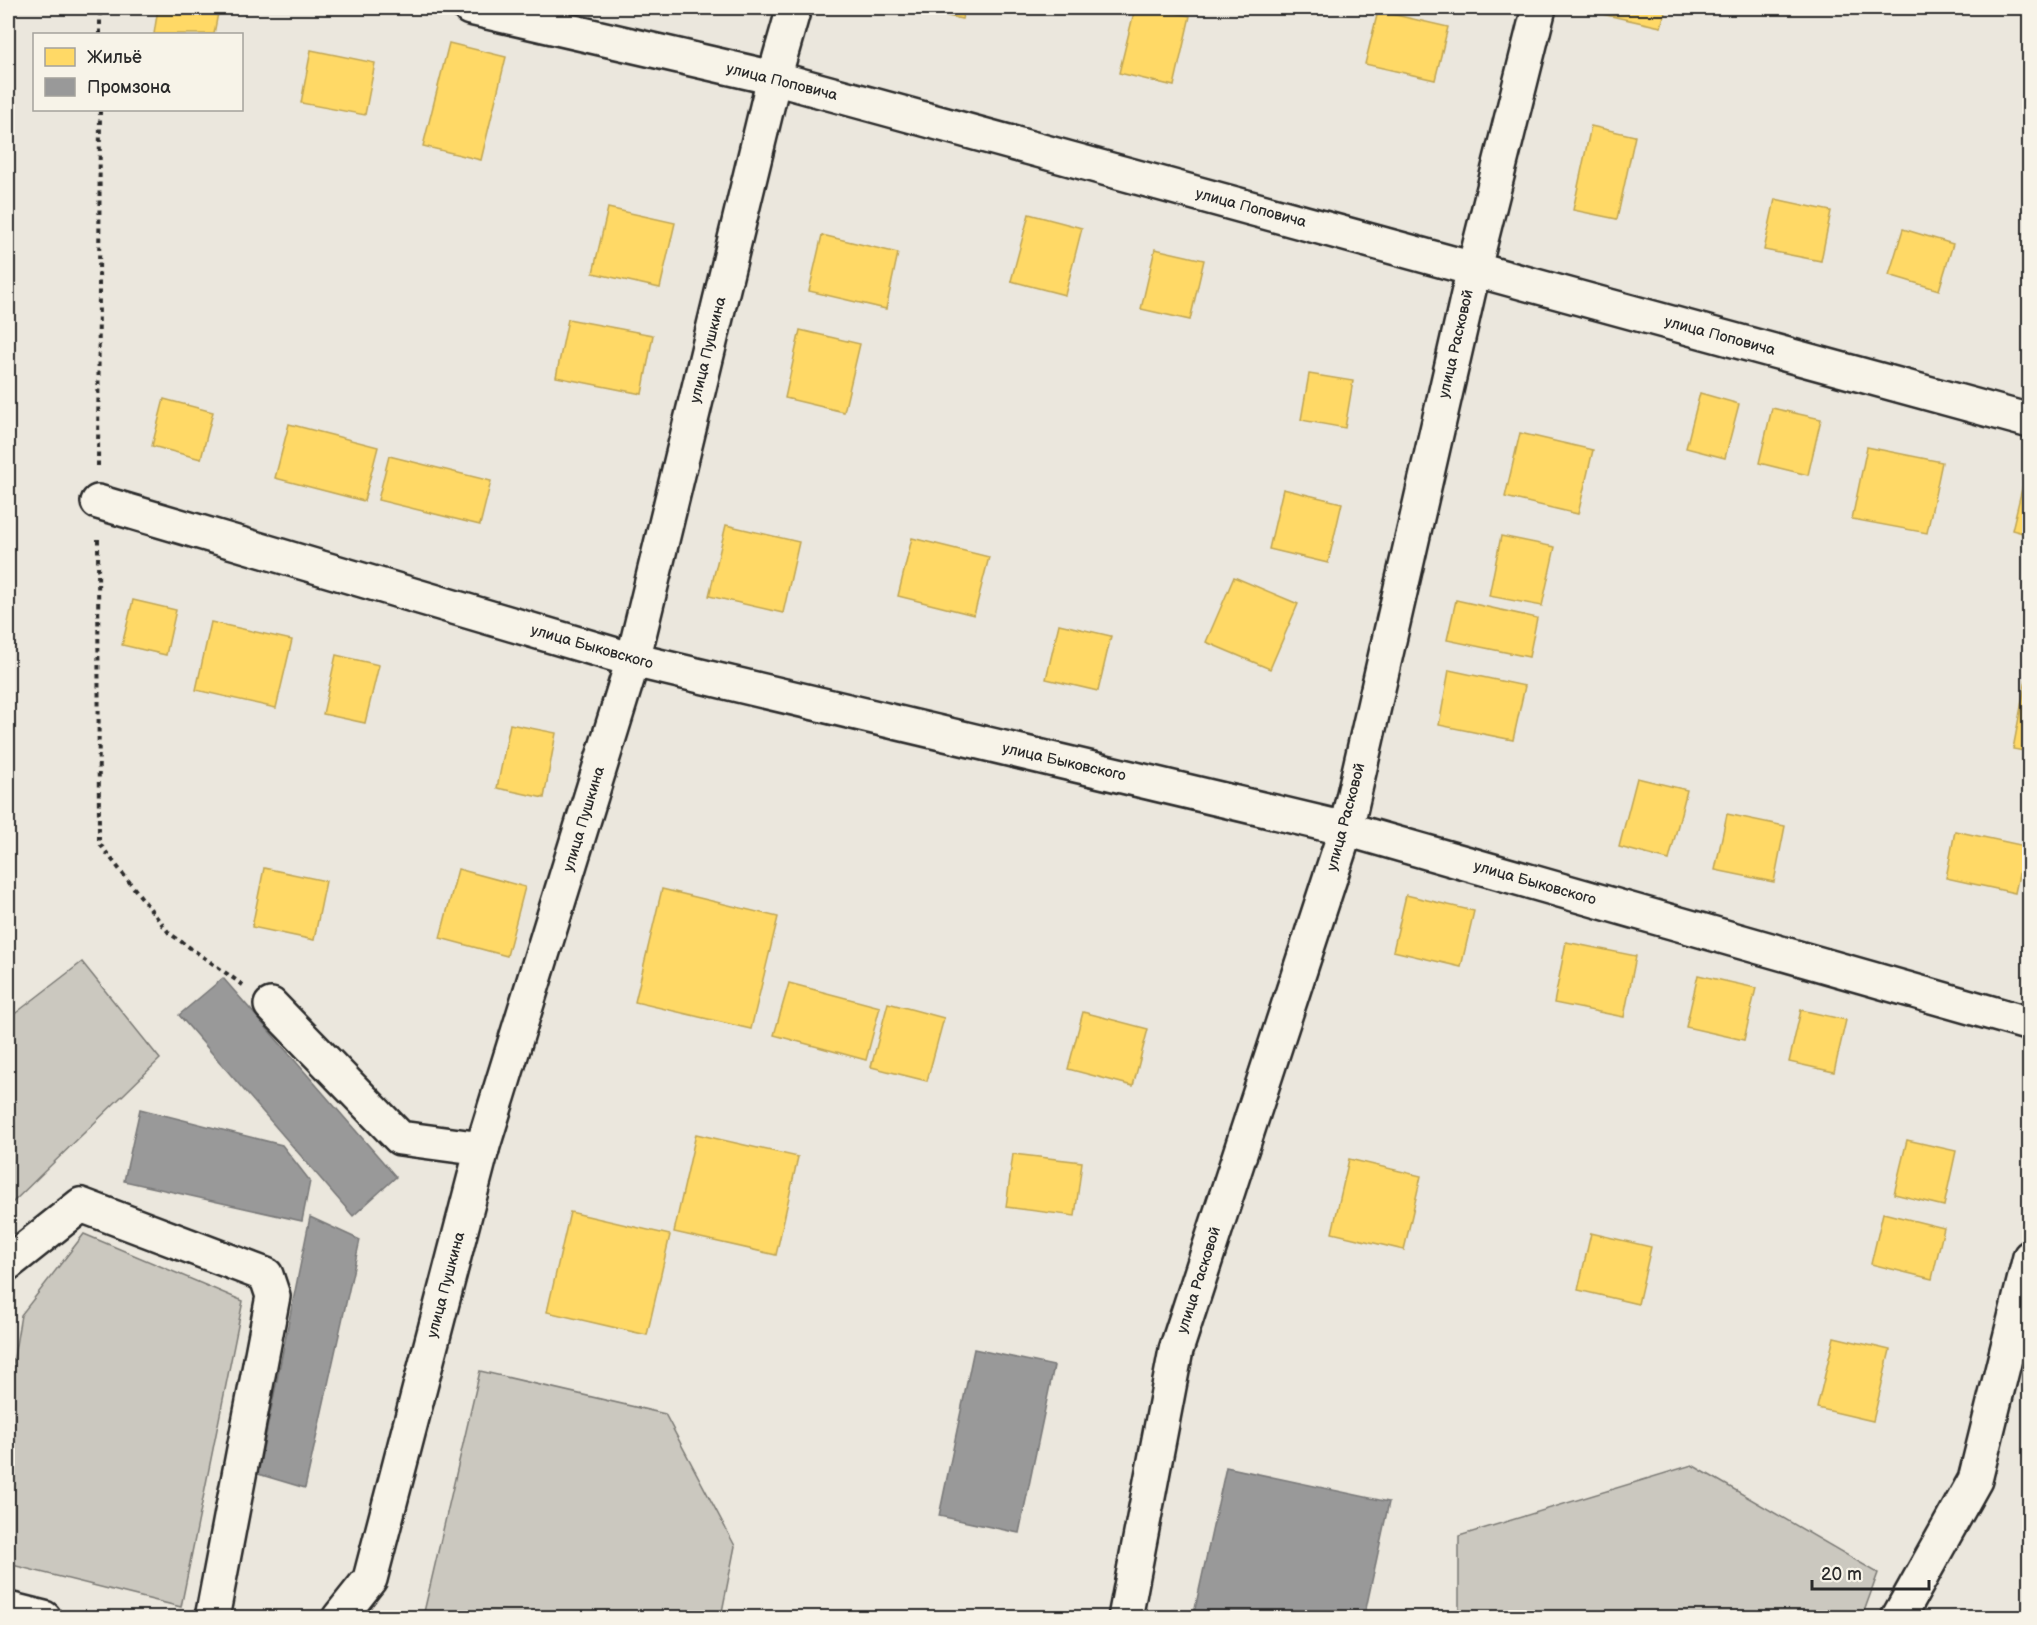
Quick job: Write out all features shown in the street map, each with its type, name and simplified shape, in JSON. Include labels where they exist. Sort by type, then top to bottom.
[{"type":"street","name":"улица Поповича","points":[[470,8],[774,78],[2030,421]]},
{"type":"street","name":"улица Пушкина","points":[[339,1617],[370,1579],[482,1149],[633,660],[774,78],[794,8]]},
{"type":"street","name":"улица Расковой","points":[[1125,1617],[1176,1350],[1346,829],[1474,268],[1539,8]]},
{"type":"street","name":"улица Быковского","points":[[98,502],[633,660],[1346,829],[2030,1024]]},
{"type":"street","points":[[271,1005],[400,1138],[482,1149]]},
{"type":"street","points":[[8,1263],[81,1205],[266,1275],[273,1296],[212,1617]]},
{"type":"street","points":[[1898,1617],[1975,1480],[2030,1257]]},
{"type":"street","points":[[8,1609],[44,1617]]},
{"type":"path","points":[[100,8],[100,33]]},
{"type":"path","points":[[100,111],[99,843],[169,933],[271,1005]]},
{"type":"shaded area","points":[[82,962],[160,1059],[8,1207],[8,1019]]},
{"type":"shaded area","points":[[84,1234],[243,1301],[181,1607],[8,1564],[8,1394],[21,1315]]},
{"type":"shaded area","points":[[480,1371],[665,1414],[735,1546],[721,1617],[429,1617],[424,1612]]},
{"type":"shaded area","points":[[1692,1465],[1878,1573],[1862,1617],[1459,1617],[1459,1536]]},
{"type":"building: Жильё","points":[[158,8],[219,8],[214,33],[154,33]]},
{"type":"building: Жильё","points":[[911,8],[965,8],[962,19]]},
{"type":"building: Жильё","points":[[1135,8],[1152,8],[1190,16],[1174,86],[1119,73]]},
{"type":"building: Жильё","points":[[1598,8],[1666,8],[1661,27],[1597,13]]},
{"type":"building: Жильё","points":[[1378,11],[1448,27],[1435,80],[1365,64]]},
{"type":"building: Жильё","points":[[449,43],[506,57],[481,160],[423,146]]},
{"type":"building: Жильё","points":[[311,50],[375,63],[365,115],[301,103]]},
{"type":"building: Жильё","points":[[1591,126],[1635,136],[1617,219],[1573,210]]},
{"type":"building: Жильё","points":[[1775,199],[1831,211],[1821,261],[1764,250]]},
{"type":"building: Жильё","points":[[608,208],[675,223],[660,288],[593,273]]},
{"type":"building: Жильё","points":[[1029,214],[1082,228],[1065,295],[1011,281]]},
{"type":"building: Жильё","points":[[1903,229],[1953,244],[1939,290],[1889,275]]},
{"type":"building: Жильё","points":[[822,235],[898,253],[886,309],[809,291]]},
{"type":"building: Жильё","points":[[1155,249],[1204,260],[1190,320],[1141,309]]},
{"type":"building: Жильё","points":[[568,319],[653,335],[642,394],[556,377]]},
{"type":"building: Жильё","points":[[800,330],[860,344],[844,412],[785,398]]},
{"type":"building: Жильё","points":[[1309,374],[1353,381],[1345,428],[1301,420]]},
{"type":"building: Жильё","points":[[1700,393],[1739,404],[1725,458],[1686,448]]},
{"type":"building: Жильё","points":[[164,399],[213,412],[201,459],[152,446]]},
{"type":"building: Жильё","points":[[1772,408],[1821,419],[1808,475],[1759,463]]},
{"type":"building: Жильё","points":[[289,424],[378,447],[364,501],[275,478]]},
{"type":"building: Жильё","points":[[1520,433],[1593,450],[1578,514],[1505,497]]},
{"type":"building: Жильё","points":[[1867,447],[1942,462],[1927,533],[1852,519]]},
{"type":"building: Жильё","points":[[389,456],[491,481],[480,525],[378,500]]},
{"type":"building: Жильё","points":[[2026,472],[2030,472],[2030,535],[2012,530]]},
{"type":"building: Жильё","points":[[1283,489],[1342,503],[1328,563],[1269,549]]},
{"type":"building: Жильё","points":[[726,525],[799,542],[783,613],[709,596]]},
{"type":"building: Жильё","points":[[1501,536],[1555,547],[1542,606],[1489,596]]},
{"type":"building: Жильё","points":[[912,538],[989,557],[974,615],[898,596]]},
{"type":"building: Жильё","points":[[1234,577],[1298,604],[1270,669],[1206,642]]},
{"type":"building: Жильё","points":[[133,600],[176,610],[166,655],[122,645]]},
{"type":"building: Жильё","points":[[1456,600],[1537,618],[1529,657],[1447,640]]},
{"type":"building: Жильё","points":[[211,622],[292,640],[276,708],[196,690]]},
{"type":"building: Жильё","points":[[1059,624],[1111,636],[1098,691],[1046,679]]},
{"type":"building: Жильё","points":[[336,655],[379,665],[365,723],[323,714]]},
{"type":"building: Жильё","points":[[1449,670],[1525,686],[1513,740],[1439,725]]},
{"type":"building: Жильё","points":[[2026,680],[2030,681],[2030,752],[2013,749]]},
{"type":"building: Жильё","points":[[510,724],[556,733],[544,798],[497,788]]},
{"type":"building: Жильё","points":[[1637,778],[1687,790],[1669,860],[1619,847]]},
{"type":"building: Жильё","points":[[1727,814],[1785,826],[1774,882],[1715,870]]},
{"type":"building: Жильё","points":[[1955,831],[2025,846],[2015,893],[1946,878]]},
{"type":"building: Жильё","points":[[264,868],[326,881],[314,940],[252,927]]},
{"type":"building: Жильё","points":[[458,869],[525,887],[507,956],[440,938]]},
{"type":"building: Жильё","points":[[662,889],[778,917],[751,1029],[635,1002]]},
{"type":"building: Жильё","points":[[1406,895],[1474,911],[1461,967],[1393,951]]},
{"type":"building: Жильё","points":[[1566,942],[1636,956],[1624,1017],[1554,1003]]},
{"type":"building: Жильё","points":[[1698,975],[1756,988],[1744,1040],[1686,1027]]},
{"type":"building: Жильё","points":[[789,983],[880,1007],[866,1060],[774,1035]]},
{"type":"building: Жильё","points":[[888,1003],[944,1018],[927,1081],[871,1067]]},
{"type":"building: Жильё","points":[[1801,1010],[1846,1020],[1834,1072],[1789,1062]]},
{"type":"building: Жильё","points":[[1083,1012],[1148,1029],[1133,1086],[1068,1069]]},
{"type":"building: Жильё","points":[[696,1134],[798,1157],[776,1255],[674,1232]]},
{"type":"building: Жильё","points":[[1907,1140],[1956,1151],[1944,1206],[1894,1194]]},
{"type":"building: Жильё","points":[[1013,1154],[1082,1162],[1075,1216],[1006,1207]]},
{"type":"building: Жильё","points":[[1349,1159],[1421,1176],[1404,1250],[1332,1233]]},
{"type":"building: Жильё","points":[[570,1212],[670,1235],[647,1335],[547,1312]]},
{"type":"building: Жильё","points":[[1883,1213],[1944,1228],[1932,1279],[1871,1264]]},
{"type":"building: Жильё","points":[[1591,1233],[1651,1247],[1638,1304],[1578,1290]]},
{"type":"building: Жильё","points":[[1834,1337],[1890,1350],[1873,1421],[1817,1408]]},
{"type":"building: Промзона","points":[[223,978],[396,1177],[353,1216],[179,1015]]},
{"type":"building: Промзона","points":[[140,1109],[282,1145],[310,1181],[302,1221],[124,1181]]},
{"type":"building: Промзона","points":[[310,1217],[360,1240],[305,1488],[258,1474]]},
{"type":"building: Промзона","points":[[974,1349],[1054,1366],[1019,1533],[939,1516]]},
{"type":"building: Промзона","points":[[1226,1467],[1389,1502],[1364,1618],[1193,1618]]}]
